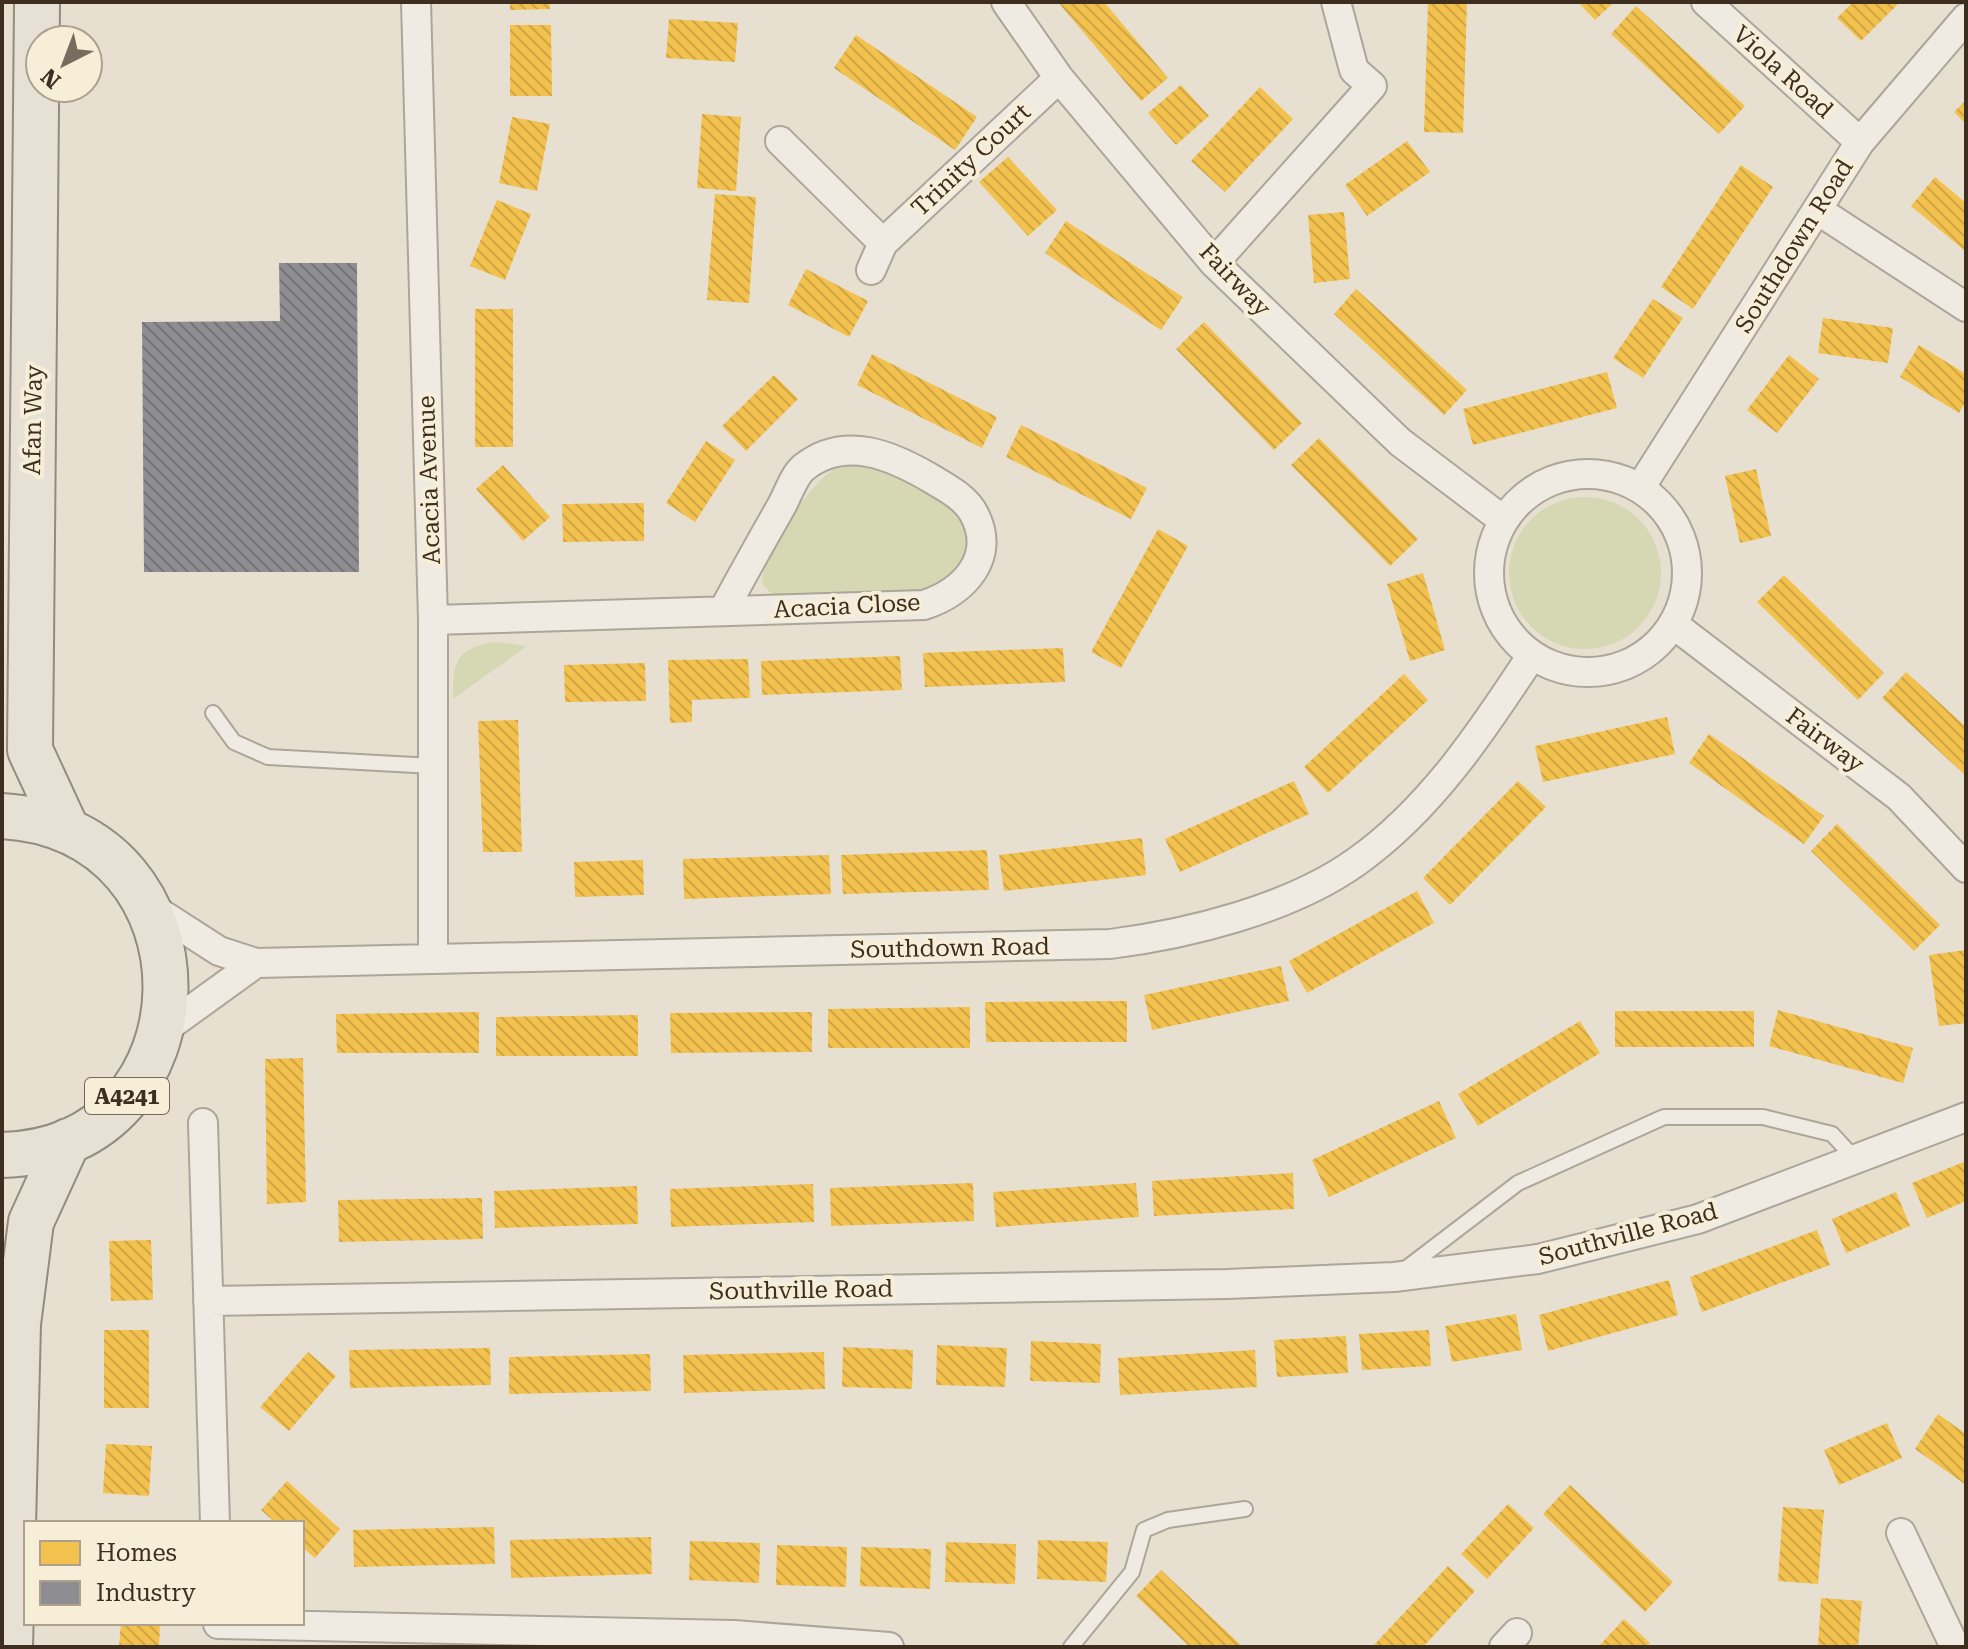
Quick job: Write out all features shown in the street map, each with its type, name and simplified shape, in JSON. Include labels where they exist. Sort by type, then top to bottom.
[{"type":"main road","name":"Afan Way","points":[[37,2],[30,750],[67,830]]},
{"type":"main road","name":"A4241","points":[[2,816],[28,818],[67,830],[100,849],[118,866],[149,906],[161,936],[167,968],[168,1000],[162,1031],[148,1066],[127,1097],[100,1122],[68,1141],[38,1151],[2,1155]]},
{"type":"main road","name":"A4241","points":[[10,1647],[18,1324],[31,1222],[68,1141]]},
{"type":"street","name":"Acacia Avenue","points":[[416,2],[433,620],[433,958]]},
{"type":"street","name":"Fairway","points":[[1006,2],[1059,78],[1214,263],[1400,442],[1503,520]]},
{"type":"street","points":[[1214,263],[1372,86],[1354,70],[1336,2]]},
{"type":"street","name":"Viola Road","points":[[1706,2],[1860,142]]},
{"type":"street","name":"Southdown Road","points":[[1640,488],[1819,211],[1860,142],[1923,64],[1966,18]]},
{"type":"street","name":"Trinity Court","points":[[871,270],[883,243],[1059,78]]},
{"type":"street","points":[[780,141],[883,243]]},
{"type":"street","points":[[1819,211],[1966,307]]},
{"type":"street","name":"Acacia Close","points":[[433,620],[924,605],[963,586],[977,565],[982,540],[974,512],[954,493],[876,451],[851,450],[829,455],[802,469],[723,611]]},
{"type":"street","points":[[1564,475],[1603,475],[1640,488],[1660,504],[1675,525],[1684,549],[1687,575],[1683,600],[1673,624],[1641,657],[1598,672],[1552,666],[1532,655],[1513,638],[1499,617],[1490,593],[1488,568],[1492,543],[1503,520],[1519,500],[1540,485],[1564,475]]},
{"type":"street","name":"Fairway","points":[[1673,624],[1899,797],[1966,868]]},
{"type":"street","name":"Southdown Road","points":[[149,906],[219,951],[256,963],[1110,944],[1188,930],[1304,890],[1355,863],[1406,818],[1444,778],[1532,655]]},
{"type":"street","points":[[162,1031],[256,963]]},
{"type":"street","name":"Southville Road","points":[[208,1301],[1227,1284],[1394,1277],[1538,1259],[1683,1222],[1966,1117]]},
{"type":"street","points":[[203,1123],[215,1521]]},
{"type":"street","points":[[1901,1533],[1955,1647]]},
{"type":"street","points":[[217,1631],[889,1647]]},
{"type":"lane","points":[[213,713],[234,742],[268,757],[433,766]]},
{"type":"lane","points":[[1394,1277],[1518,1183],[1664,1117],[1763,1117],[1832,1134],[1855,1159]]},
{"type":"lane","points":[[1071,1647],[1132,1572],[1144,1530],[1168,1520],[1245,1509]]},
{"type":"green space","points":[[873,463],[920,485],[956,510],[965,525],[967,543],[959,566],[939,593],[776,598],[763,585],[763,574],[776,543],[798,508],[820,481],[834,470]]},
{"type":"green space","points":[[1585,497],[1614,503],[1638,520],[1655,544],[1661,573],[1655,602],[1638,626],[1614,643],[1585,649],[1556,643],[1532,626],[1515,602],[1509,573],[1515,544],[1532,520],[1556,503]]},
{"type":"green space","points":[[497,642],[527,646],[453,699],[454,675],[459,658],[473,648]]},
{"type":"building: Homes","points":[[510,2],[550,2],[550,9],[510,10]]},
{"type":"building: Homes","points":[[1058,2],[1104,2],[1168,78],[1141,101]]},
{"type":"building: Homes","points":[[1428,2],[1467,2],[1463,133],[1424,132]]},
{"type":"building: Homes","points":[[1578,2],[1614,2],[1595,20]]},
{"type":"building: Homes","points":[[1853,2],[1900,2],[1861,41],[1837,18]]},
{"type":"building: Homes","points":[[1636,6],[1745,106],[1719,134],[1611,34]]},
{"type":"building: Homes","points":[[669,19],[738,23],[735,62],[666,58]]},
{"type":"building: Homes","points":[[510,25],[551,25],[552,96],[510,96]]},
{"type":"building: Homes","points":[[856,35],[977,117],[955,150],[834,68]]},
{"type":"building: Homes","points":[[1181,85],[1209,116],[1176,145],[1148,113]]},
{"type":"building: Homes","points":[[1260,87],[1293,119],[1225,192],[1191,161]]},
{"type":"building: Homes","points":[[1966,100],[1966,124],[1954,112]]},
{"type":"building: Homes","points":[[702,114],[741,117],[736,191],[697,188]]},
{"type":"building: Homes","points":[[512,117],[550,124],[537,191],[499,183]]},
{"type":"building: Homes","points":[[1407,141],[1430,172],[1367,216],[1345,185]]},
{"type":"building: Homes","points":[[1008,157],[1057,210],[1028,236],[979,182]]},
{"type":"building: Homes","points":[[1741,165],[1773,187],[1693,309],[1661,287]]},
{"type":"building: Homes","points":[[1935,177],[1966,203],[1964,250],[1911,206]]},
{"type":"building: Homes","points":[[715,194],[756,197],[749,303],[707,300]]},
{"type":"building: Homes","points":[[497,200],[531,214],[505,280],[470,266]]},
{"type":"building: Homes","points":[[1344,212],[1350,279],[1314,283],[1308,215]]},
{"type":"building: Homes","points":[[1066,221],[1183,297],[1161,330],[1045,253]]},
{"type":"building: Homes","points":[[806,269],[868,301],[849,337],[788,305]]},
{"type":"building: Homes","points":[[1356,289],[1467,390],[1444,415],[1334,314]]},
{"type":"building: Homes","points":[[1653,299],[1683,318],[1643,378],[1613,358]]},
{"type":"building: Homes","points":[[475,309],[513,309],[513,447],[475,447]]},
{"type":"building: Homes","points":[[1823,318],[1893,328],[1888,363],[1818,353]]},
{"type":"building: Homes","points":[[1204,322],[1302,423],[1274,450],[1176,349]]},
{"type":"building: Homes","points":[[1919,345],[1966,374],[1966,401],[1959,413],[1900,377]]},
{"type":"building: Homes","points":[[872,354],[997,417],[982,448],[857,385]]},
{"type":"building: Homes","points":[[1789,355],[1819,379],[1777,433],[1747,410]]},
{"type":"building: Homes","points":[[1607,372],[1617,408],[1473,445],[1463,409]]},
{"type":"building: Homes","points":[[774,375],[798,399],[746,451],[722,426]]},
{"type":"building: Homes","points":[[1021,425],[1147,488],[1131,519],[1006,457]]},
{"type":"building: Homes","points":[[1319,438],[1418,539],[1390,566],[1291,465]]},
{"type":"building: Homes","points":[[706,441],[735,460],[695,522],[666,503]]},
{"type":"building: Homes","points":[[503,465],[550,517],[523,541],[476,489]]},
{"type":"building: Homes","points":[[1756,469],[1771,536],[1740,543],[1725,476]]},
{"type":"building: Homes","points":[[644,503],[644,541],[563,542],[562,504]]},
{"type":"building: Homes","points":[[1158,529],[1188,546],[1121,668],[1091,652]]},
{"type":"building: Homes","points":[[1423,573],[1445,650],[1410,661],[1387,584]]},
{"type":"building: Homes","points":[[1784,575],[1884,673],[1858,700],[1757,602]]},
{"type":"building: Homes","points":[[1063,648],[1065,682],[925,687],[923,653]]},
{"type":"building: Homes","points":[[900,656],[902,690],[762,695],[761,661]]},
{"type":"building: Homes","points":[[748,659],[750,698],[692,700],[692,722],[670,723],[668,660]]},
{"type":"building: Homes","points":[[645,663],[646,701],[565,702],[564,665]]},
{"type":"building: Homes","points":[[1906,672],[1966,727],[1966,776],[1882,698]]},
{"type":"building: Homes","points":[[1404,674],[1428,700],[1328,793],[1304,767]]},
{"type":"building: Homes","points":[[1667,717],[1675,754],[1543,782],[1535,746]]},
{"type":"building: Homes","points":[[518,720],[522,852],[483,852],[478,721]]},
{"type":"building: Homes","points":[[1709,734],[1824,816],[1804,844],[1689,763]]},
{"type":"building: Homes","points":[[1294,781],[1309,814],[1180,872],[1165,839]]},
{"type":"building: Homes","points":[[1518,781],[1546,807],[1450,905],[1423,878]]},
{"type":"building: Homes","points":[[1837,824],[1940,925],[1914,951],[1811,851]]},
{"type":"building: Homes","points":[[1142,838],[1146,875],[1004,891],[999,855]]},
{"type":"building: Homes","points":[[987,850],[989,890],[843,894],[841,855]]},
{"type":"building: Homes","points":[[829,855],[831,894],[684,899],[683,859]]},
{"type":"building: Homes","points":[[643,860],[644,895],[575,897],[574,862]]},
{"type":"building: Homes","points":[[1417,891],[1434,923],[1307,993],[1289,961]]},
{"type":"building: Homes","points":[[1966,950],[1966,1023],[1939,1026],[1929,955]]},
{"type":"building: Homes","points":[[1281,966],[1289,1001],[1152,1030],[1144,995]]},
{"type":"building: Homes","points":[[1127,1001],[1127,1042],[986,1042],[985,1002]]},
{"type":"building: Homes","points":[[970,1007],[970,1048],[828,1048],[828,1009]]},
{"type":"building: Homes","points":[[1778,1010],[1913,1048],[1903,1083],[1769,1046]]},
{"type":"building: Homes","points":[[1615,1011],[1754,1011],[1754,1047],[1615,1047]]},
{"type":"building: Homes","points":[[479,1012],[479,1053],[337,1053],[336,1014]]},
{"type":"building: Homes","points":[[812,1012],[812,1052],[671,1053],[670,1013]]},
{"type":"building: Homes","points":[[638,1015],[638,1056],[496,1056],[496,1017]]},
{"type":"building: Homes","points":[[1580,1021],[1600,1053],[1478,1126],[1458,1094]]},
{"type":"building: Homes","points":[[303,1058],[306,1202],[267,1204],[265,1059]]},
{"type":"building: Homes","points":[[1439,1101],[1456,1138],[1329,1197],[1312,1160]]},
{"type":"building: Homes","points":[[1966,1161],[1966,1201],[1927,1218],[1912,1183]]},
{"type":"building: Homes","points":[[1293,1173],[1294,1209],[1154,1216],[1152,1181]]},
{"type":"building: Homes","points":[[973,1183],[974,1221],[831,1226],[830,1188]]},
{"type":"building: Homes","points":[[1136,1183],[1139,1217],[996,1227],[993,1192]]},
{"type":"building: Homes","points":[[813,1184],[814,1222],[671,1227],[670,1189]]},
{"type":"building: Homes","points":[[637,1186],[638,1224],[495,1228],[494,1191]]},
{"type":"building: Homes","points":[[1896,1192],[1910,1226],[1846,1253],[1832,1219]]},
{"type":"building: Homes","points":[[482,1198],[483,1239],[339,1242],[338,1200]]},
{"type":"building: Homes","points":[[1817,1230],[1830,1265],[1702,1312],[1690,1277]]},
{"type":"building: Homes","points":[[151,1240],[153,1300],[111,1301],[109,1241]]},
{"type":"building: Homes","points":[[1669,1280],[1678,1315],[1548,1351],[1539,1315]]},
{"type":"building: Homes","points":[[1516,1314],[1522,1350],[1452,1362],[1445,1326]]},
{"type":"building: Homes","points":[[104,1330],[149,1330],[149,1408],[104,1408]]},
{"type":"building: Homes","points":[[1429,1330],[1431,1366],[1362,1370],[1359,1334]]},
{"type":"building: Homes","points":[[1346,1336],[1348,1373],[1277,1377],[1274,1340]]},
{"type":"building: Homes","points":[[1031,1341],[1101,1344],[1100,1383],[1030,1381]]},
{"type":"building: Homes","points":[[937,1345],[1007,1348],[1005,1387],[936,1385]]},
{"type":"building: Homes","points":[[843,1347],[913,1350],[912,1389],[842,1387]]},
{"type":"building: Homes","points":[[490,1348],[491,1385],[350,1388],[349,1350]]},
{"type":"building: Homes","points":[[1255,1350],[1257,1387],[1120,1395],[1118,1358]]},
{"type":"building: Homes","points":[[308,1352],[336,1376],[289,1431],[260,1407]]},
{"type":"building: Homes","points":[[824,1352],[825,1389],[684,1393],[683,1355]]},
{"type":"building: Homes","points":[[650,1354],[651,1391],[509,1394],[509,1357]]},
{"type":"building: Homes","points":[[1938,1414],[1966,1434],[1966,1485],[1915,1449]]},
{"type":"building: Homes","points":[[1887,1423],[1902,1458],[1839,1485],[1824,1450]]},
{"type":"building: Homes","points":[[106,1444],[152,1446],[149,1496],[103,1493]]},
{"type":"building: Homes","points":[[287,1481],[340,1529],[315,1558],[304,1549],[304,1521],[274,1521],[261,1510]]},
{"type":"building: Homes","points":[[1570,1485],[1673,1582],[1645,1612],[1543,1514]]},
{"type":"building: Homes","points":[[1508,1504],[1534,1528],[1487,1579],[1461,1554]]},
{"type":"building: Homes","points":[[1783,1507],[1824,1510],[1818,1584],[1778,1581]]},
{"type":"building: Homes","points":[[494,1527],[495,1564],[354,1567],[353,1530]]},
{"type":"building: Homes","points":[[651,1537],[652,1574],[511,1578],[510,1540]]},
{"type":"building: Homes","points":[[1038,1540],[1108,1542],[1106,1582],[1037,1579]]},
{"type":"building: Homes","points":[[690,1541],[760,1543],[759,1583],[689,1580]]},
{"type":"building: Homes","points":[[946,1542],[1016,1544],[1015,1584],[945,1582]]},
{"type":"building: Homes","points":[[777,1545],[847,1547],[846,1587],[776,1585]]},
{"type":"building: Homes","points":[[861,1547],[931,1549],[930,1589],[860,1586]]},
{"type":"building: Homes","points":[[1448,1566],[1475,1591],[1423,1647],[1372,1647]]},
{"type":"building: Homes","points":[[1161,1570],[1243,1647],[1190,1647],[1136,1596]]},
{"type":"building: Homes","points":[[1821,1598],[1862,1601],[1858,1647],[1818,1647]]},
{"type":"building: Homes","points":[[1624,1619],[1650,1643],[1646,1647],[1598,1647]]},
{"type":"building: Homes","points":[[121,1625],[160,1625],[159,1647],[119,1647]]},
{"type":"building: Industry","points":[[279,263],[357,263],[359,572],[144,572],[142,322],[280,321]]}]
